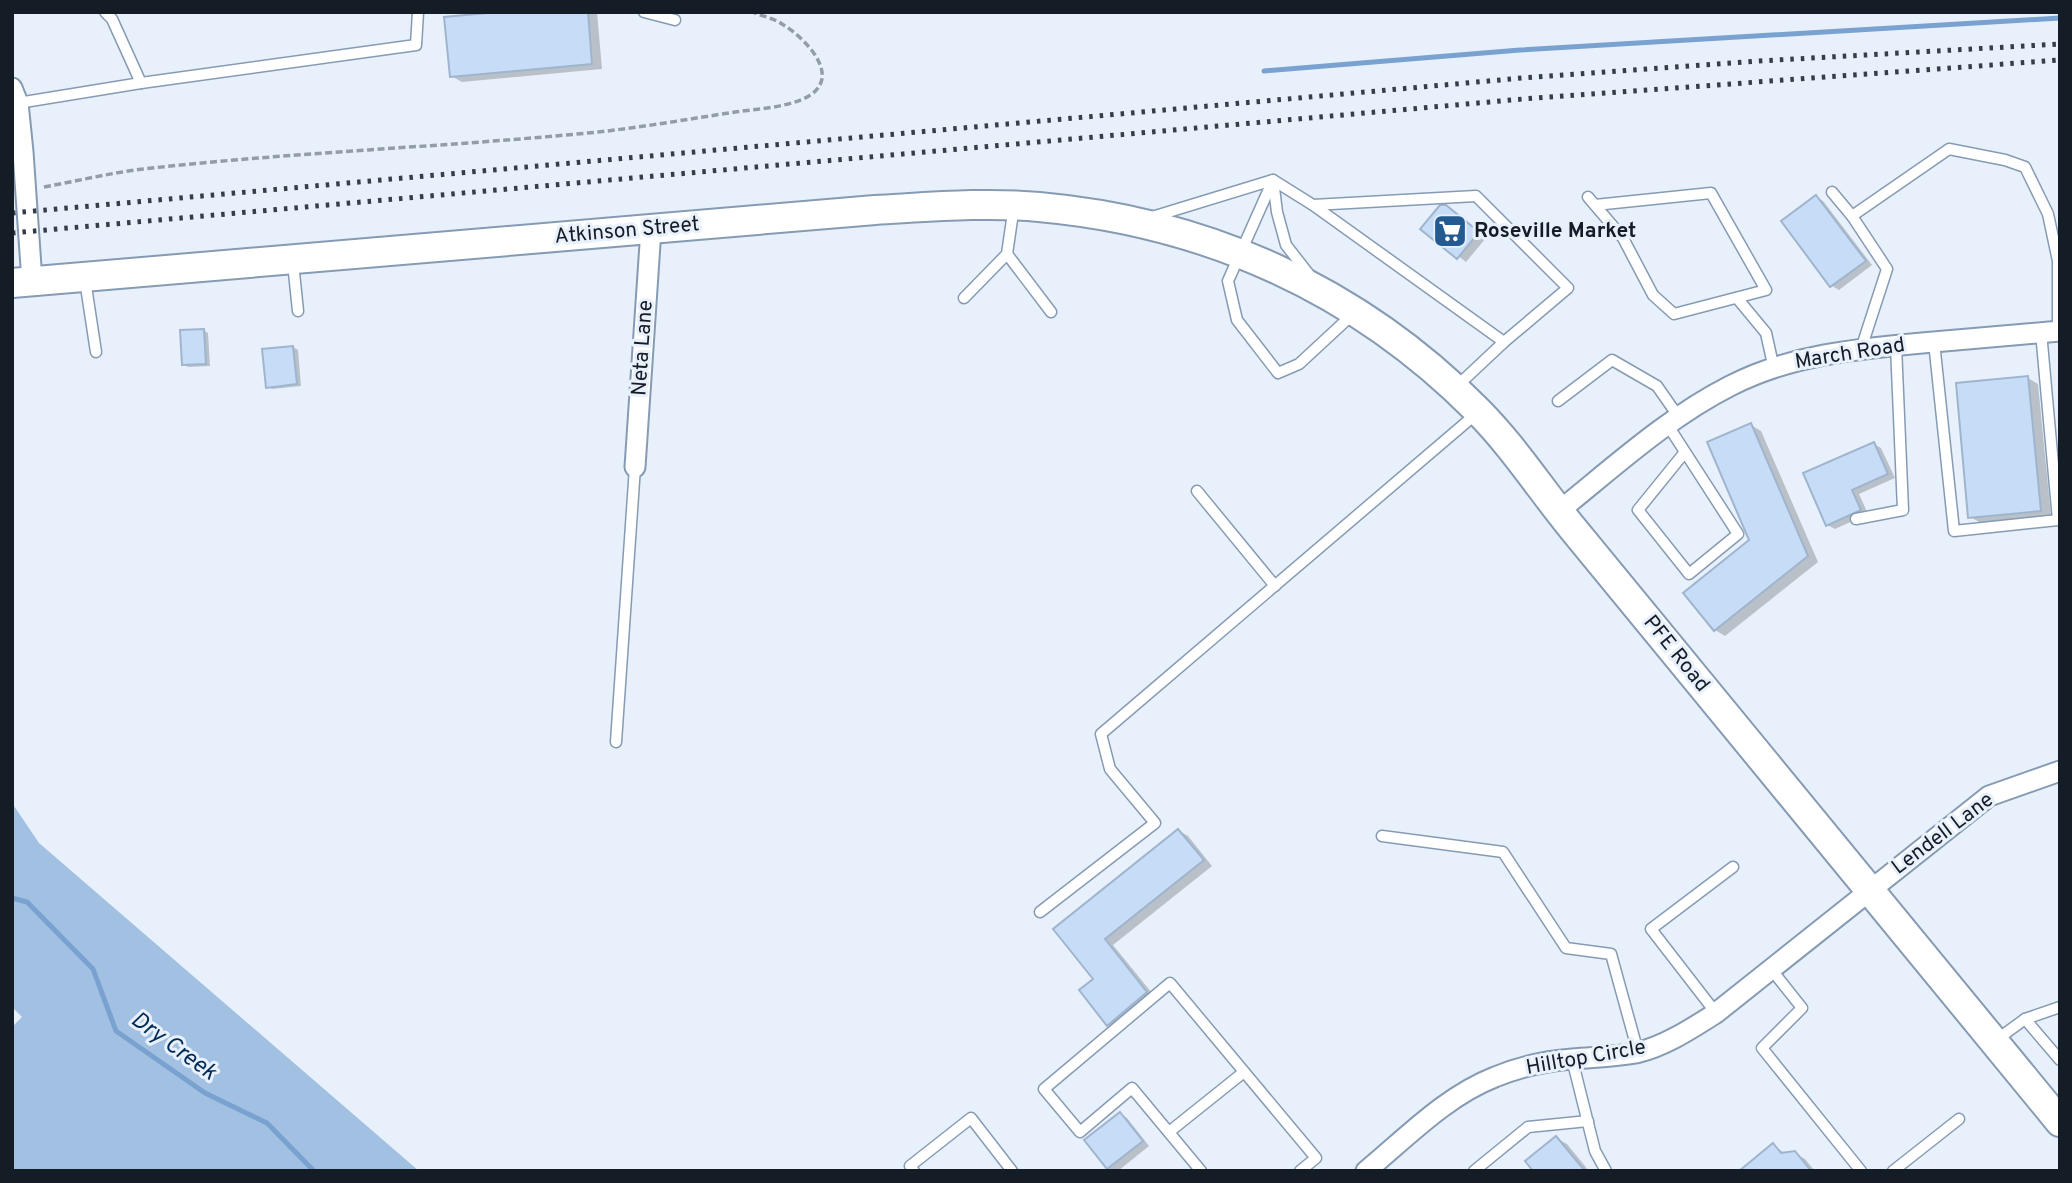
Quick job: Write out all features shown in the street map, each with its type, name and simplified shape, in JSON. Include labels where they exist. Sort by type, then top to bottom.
[{"type":"main road","name":"Atkinson Street","points":[[22,282],[888,209],[979,204],[1098,214],[1167,229],[1239,252]]},
{"type":"main road","name":"PFE Road","points":[[1239,252],[1287,272],[1355,312],[1396,341],[1479,412],[1522,460],[1559,511],[2060,1122]]},
{"type":"street","points":[[15,95],[26,190],[22,282]]},
{"type":"street","name":"Neta Lane","points":[[635,467],[651,229]]},
{"type":"street","name":"March Road","points":[[1559,511],[1672,420],[1733,384],[1774,369],[1824,354],[2053,331]]},
{"type":"street","name":"Lendell Lane","points":[[1870,889],[1989,796],[2060,771]]},
{"type":"street","name":"Hilltop Circle","points":[[1366,1171],[1469,1089],[1495,1076],[1532,1064],[1599,1059],[1638,1052],[1680,1036],[1716,1013],[1870,889]]},
{"type":"lane","points":[[105,12],[111,19],[141,83]]},
{"type":"lane","points":[[15,95],[141,83],[416,45],[418,12]]},
{"type":"lane","points":[[644,12],[675,20]]},
{"type":"lane","points":[[1852,216],[1949,149],[2005,160],[2025,167],[2048,214],[2058,261],[2053,331],[2058,520],[1954,531],[1934,342]]},
{"type":"lane","points":[[1273,180],[1313,205],[1504,342]]},
{"type":"lane","points":[[1135,222],[1273,180]]},
{"type":"lane","points":[[1273,180],[1228,281],[1237,320],[1278,373],[1299,364],[1355,312]]},
{"type":"lane","points":[[1273,180],[1286,244],[1324,293]]},
{"type":"lane","points":[[1832,192],[1852,216],[1887,269],[1861,349]]},
{"type":"lane","points":[[1711,193],[1766,290],[1737,298],[1674,314],[1653,295],[1623,238],[1591,201],[1711,193]]},
{"type":"lane","points":[[1313,205],[1476,196],[1567,288],[1454,388]]},
{"type":"lane","points":[[964,298],[1007,254],[1014,206]]},
{"type":"lane","points":[[1007,254],[1051,312]]},
{"type":"lane","points":[[293,259],[298,311]]},
{"type":"lane","points":[[84,276],[96,352]]},
{"type":"lane","points":[[1737,298],[1766,333],[1774,369]]},
{"type":"lane","points":[[1856,519],[1903,510],[1896,346]]},
{"type":"lane","points":[[1558,401],[1612,360],[1657,386],[1685,452],[1738,534],[1689,574],[1638,510],[1685,452]]},
{"type":"lane","points":[[1040,912],[1155,823],[1110,769],[1101,734],[1479,412]]},
{"type":"lane","points":[[616,741],[635,467]]},
{"type":"lane","points":[[1197,491],[1275,586]]},
{"type":"lane","points":[[1382,836],[1503,852],[1566,948],[1611,954],[1638,1052]]},
{"type":"lane","points":[[1716,1013],[1651,929],[1733,867]]},
{"type":"lane","points":[[1771,969],[1802,1008],[1762,1048],[1861,1171]]},
{"type":"lane","points":[[1201,1171],[1132,1088],[1080,1132],[1044,1089],[1170,984],[1315,1158],[1300,1171]]},
{"type":"lane","points":[[1994,1042],[2025,1019],[2060,1007]]},
{"type":"lane","points":[[2025,1019],[2060,1059]]},
{"type":"lane","points":[[1572,1059],[1595,1151],[1606,1171]]},
{"type":"lane","points":[[1169,1132],[1244,1072]]},
{"type":"lane","points":[[914,1171],[910,1166],[971,1118],[1012,1171]]},
{"type":"lane","points":[[1893,1171],[1959,1119]]},
{"type":"lane","points":[[1474,1171],[1528,1127],[1588,1121]]},
{"type":"path","points":[[26,190],[140,169],[307,154],[500,142],[639,127],[803,99],[817,89],[822,78],[820,60],[802,39],[781,23],[752,12]]},
{"type":"shaded area","points":[[12,803],[39,843],[419,1171],[12,1171],[12,1027],[22,1017],[12,1007]]},
{"type":"building","points":[[499,12],[588,12],[592,64],[450,77],[444,17]]},
{"type":"building","points":[[1816,195],[1866,261],[1830,287],[1781,221]]},
{"type":"building","name":"Roseville Market","points":[[1440,205],[1446,205],[1479,232],[1457,259],[1420,229]]},
{"type":"building","points":[[204,329],[206,364],[182,365],[180,330]]},
{"type":"building","points":[[293,346],[297,384],[266,388],[262,349]]},
{"type":"building","points":[[2028,376],[2041,511],[1968,518],[1956,383]]},
{"type":"building","points":[[1751,423],[1808,556],[1714,631],[1683,593],[1749,540],[1707,442]]},
{"type":"building","points":[[1874,442],[1888,474],[1852,490],[1861,510],[1826,526],[1803,473]]},
{"type":"building","points":[[1178,829],[1204,860],[1105,939],[1147,992],[1107,1026],[1079,990],[1093,979],[1053,929]]},
{"type":"building","points":[[1120,1112],[1143,1141],[1107,1169],[1084,1140]]},
{"type":"building","points":[[1556,1136],[1585,1171],[1533,1171],[1525,1161]]},
{"type":"building","points":[[1773,1143],[1781,1153],[1795,1151],[1811,1171],[1739,1171]]},
{"type":"waterway","points":[[1264,71],[1520,50],[2060,18]]},
{"type":"waterway","name":"Dry Creek","points":[[12,898],[27,902],[93,969],[116,1031],[205,1093],[267,1123],[314,1171]]},
{"type":"railway","points":[[12,213],[1522,78],[2060,44]]},
{"type":"railway","points":[[12,233],[1523,99],[2060,60]]},
{"type":"place","name":"Roseville Market","points":[[1450,231]]}]
